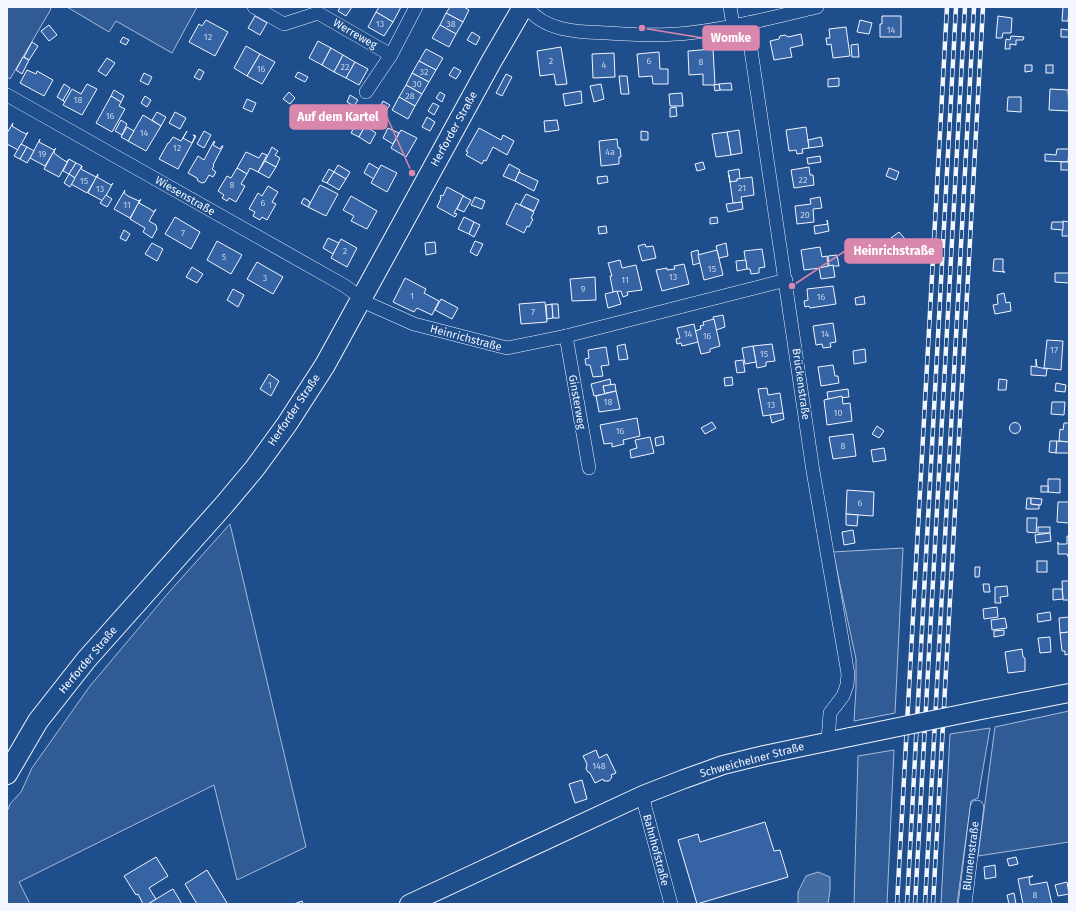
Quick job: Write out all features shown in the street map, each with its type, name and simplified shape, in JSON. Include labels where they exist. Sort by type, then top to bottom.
[{"type":"main road","name":"Herforder Straße","points":[[7,774],[16,756],[38,721],[86,660],[224,505],[255,468],[287,424],[325,365],[491,62],[524,7]]},
{"type":"street","name":"Werreweg","points":[[254,7],[284,24],[318,13],[391,55]]},
{"type":"street","name":"Werreweg","points":[[366,92],[391,55],[416,7]]},
{"type":"street","points":[[527,7],[532,14],[559,28],[578,32],[642,35],[690,33],[747,23],[817,7]]},
{"type":"street","points":[[730,7],[733,25]]},
{"type":"street","name":"Brückenstraße","points":[[747,23],[813,471],[848,674],[847,685],[843,696],[830,713],[828,741]]},
{"type":"street","name":"Wiesenstraße","points":[[7,95],[345,286],[361,298]]},
{"type":"street","name":"Heinrichstraße","points":[[361,298],[369,304],[414,324],[507,348],[566,336],[786,280]]},
{"type":"street","name":"Ginsterweg","points":[[566,336],[589,468]]},
{"type":"street","name":"Schweichelner Straße","points":[[409,904],[643,795],[684,778],[723,765],[828,741],[1069,693]]},
{"type":"street","name":"Bahnhofstraße","points":[[643,795],[671,904]]},
{"type":"street","name":"Blumenstraße","points":[[965,904],[977,807]]},
{"type":"shaded area","points":[[7,7],[49,7],[51,9],[10,79],[7,77]]},
{"type":"shaded area","points":[[67,7],[197,7],[172,53],[116,21],[109,32]]},
{"type":"shaded area","points":[[230,524],[306,847],[237,880],[214,785],[19,882],[30,904],[7,904],[7,812],[10,804],[21,792],[32,768],[90,686],[170,591]]},
{"type":"shaded area","points":[[903,548],[895,713],[854,721],[856,659],[833,552]]},
{"type":"shaded area","points":[[1069,711],[1069,842],[978,856],[995,727]]},
{"type":"shaded area","points":[[990,728],[978,798],[971,801],[957,904],[941,904],[950,734]]},
{"type":"shaded area","points":[[894,750],[887,904],[854,904],[858,756]]},
{"type":"shaded area","points":[[818,872],[830,877],[828,904],[798,904],[798,892],[806,876]]},
{"type":"building","points":[[340,7],[352,7],[346,16],[338,11]]},
{"type":"building","points":[[379,7],[401,7],[393,22],[376,12]]},
{"type":"building","points":[[450,7],[464,7],[469,10],[463,22],[446,13]]},
{"type":"building","points":[[1063,7],[1069,7],[1068,21],[1062,21]]},
{"type":"building","points":[[376,12],[393,22],[384,36],[368,27]]},
{"type":"building","points":[[446,13],[463,22],[456,34],[440,25]]},
{"type":"building","points":[[255,16],[267,23],[260,35],[248,28]]},
{"type":"building","points":[[882,16],[901,16],[901,37],[880,37],[880,24],[882,24]]},
{"type":"building","points":[[998,16],[1012,18],[1011,33],[1003,33],[1002,38],[996,38]]},
{"type":"building","points":[[206,20],[228,32],[215,56],[189,42],[199,24],[202,26]]},
{"type":"building","points":[[860,20],[872,23],[869,34],[857,32]]},
{"type":"building","points":[[49,25],[57,35],[49,41],[41,31]]},
{"type":"building","points":[[440,25],[456,34],[449,47],[432,38]]},
{"type":"building","points":[[846,27],[850,56],[833,58],[831,44],[827,45],[826,38],[830,38],[829,29]]},
{"type":"building","points":[[1061,29],[1069,30],[1069,37],[1061,37]]},
{"type":"building","points":[[472,32],[480,37],[476,45],[467,40]]},
{"type":"building","points":[[801,34],[803,45],[790,48],[792,57],[774,60],[770,41],[779,39],[780,36],[785,35],[788,37]]},
{"type":"building","points":[[1011,36],[1024,37],[1023,40],[1016,40],[1016,45],[1010,44],[1010,49],[1005,49],[1006,39],[1010,40]]},
{"type":"building","points":[[123,37],[129,40],[126,45],[120,42]]},
{"type":"building","points":[[318,41],[331,48],[322,65],[309,58]]},
{"type":"building","points":[[32,42],[38,46],[29,60],[24,57]]},
{"type":"building","points":[[858,44],[859,57],[852,57],[851,45]]},
{"type":"building","points":[[246,46],[260,54],[247,76],[234,68]]},
{"type":"building","points":[[561,47],[567,84],[556,85],[554,74],[540,76],[537,51]]},
{"type":"building","points":[[331,48],[343,55],[334,72],[322,65]]},
{"type":"building","points":[[426,49],[443,58],[436,70],[419,61]]},
{"type":"building","points":[[713,49],[715,85],[703,85],[703,74],[689,75],[688,51]]},
{"type":"building","points":[[659,52],[660,69],[668,69],[668,84],[653,84],[652,76],[639,77],[637,54]]},
{"type":"building","points":[[614,53],[615,77],[593,78],[592,54]]},
{"type":"building","points":[[260,54],[275,62],[262,84],[247,76]]},
{"type":"building","points":[[343,55],[355,62],[346,78],[334,72]]},
{"type":"building","points":[[23,57],[29,60],[22,74],[16,70]]},
{"type":"building","points":[[107,58],[115,63],[106,76],[98,71]]},
{"type":"building","points":[[419,61],[436,70],[429,82],[412,73]]},
{"type":"building","points":[[355,62],[368,69],[359,85],[346,78]]},
{"type":"building","points":[[1025,65],[1032,65],[1032,71],[1025,72]]},
{"type":"building","points":[[1046,65],[1053,65],[1053,73],[1046,73]]},
{"type":"building","points":[[454,67],[461,71],[456,79],[449,75]]},
{"type":"building","points":[[199,69],[204,72],[200,80],[194,77]]},
{"type":"building","points":[[27,70],[36,74],[37,71],[53,80],[44,96],[20,83]]},
{"type":"building","points":[[298,72],[308,77],[305,82],[295,77]]},
{"type":"building","points":[[144,73],[152,77],[148,85],[140,81]]},
{"type":"building","points":[[412,73],[429,82],[422,94],[406,85]]},
{"type":"building","points":[[506,74],[512,77],[502,96],[496,93]]},
{"type":"building","points":[[619,76],[627,76],[629,94],[621,94]]},
{"type":"building","points":[[839,78],[839,86],[828,87],[828,79]]},
{"type":"building","points":[[731,83],[732,90],[720,90],[719,84]]},
{"type":"building","points":[[64,84],[70,88],[63,100],[65,102],[57,97]]},
{"type":"building","points":[[87,84],[97,89],[82,115],[63,105],[72,89],[81,94]]},
{"type":"building","points":[[601,84],[604,99],[594,102],[590,86]]},
{"type":"building","points":[[719,84],[720,90],[715,91],[714,85]]},
{"type":"building","points":[[406,85],[422,94],[415,106],[399,97]]},
{"type":"building","points":[[1050,89],[1068,90],[1069,111],[1049,110]]},
{"type":"building","points":[[114,90],[124,96],[121,102],[111,96]]},
{"type":"building","points":[[581,91],[582,103],[565,106],[563,94]]},
{"type":"building","points":[[289,92],[295,98],[290,104],[283,99]]},
{"type":"building","points":[[440,92],[445,95],[442,102],[436,98]]},
{"type":"building","points":[[682,93],[683,106],[670,106],[669,94]]},
{"type":"building","points":[[350,95],[358,100],[354,106],[347,102]]},
{"type":"building","points":[[111,96],[121,102],[119,106],[125,109],[112,132],[96,123]]},
{"type":"building","points":[[145,96],[151,100],[147,107],[141,103]]},
{"type":"building","points":[[399,97],[415,106],[408,119],[392,110]]},
{"type":"building","points":[[1008,97],[1021,97],[1021,112],[1007,111]]},
{"type":"building","points":[[247,99],[256,103],[252,112],[243,108]]},
{"type":"building","points":[[383,101],[390,105],[385,112],[379,109]]},
{"type":"building","points":[[433,103],[439,106],[434,115],[428,111]]},
{"type":"building","points":[[676,107],[677,116],[670,117],[670,108]]},
{"type":"building","points":[[157,112],[166,117],[161,126],[152,120]]},
{"type":"building","points":[[175,112],[186,118],[180,129],[169,123]]},
{"type":"building","points":[[143,115],[161,126],[146,151],[128,141]]},
{"type":"building","points":[[427,117],[435,122],[430,131],[422,127]]},
{"type":"building","points":[[121,120],[127,124],[122,135],[115,131]]},
{"type":"building","points":[[557,120],[559,130],[545,132],[544,121]]},
{"type":"building","points":[[357,122],[365,126],[359,137],[351,133]]},
{"type":"building","points":[[13,123],[12,126],[20,131],[26,134],[28,132],[18,150],[7,144],[7,133]]},
{"type":"building","points":[[365,126],[376,133],[370,144],[359,137]]},
{"type":"building","points":[[127,127],[134,131],[128,141],[121,137]]},
{"type":"building","points":[[806,127],[809,148],[802,149],[803,153],[797,154],[796,150],[789,151],[786,130]]},
{"type":"building","points":[[388,128],[399,133],[393,144],[383,138]]},
{"type":"building","points":[[479,128],[501,140],[503,135],[514,141],[507,155],[493,147],[486,161],[484,160],[482,164],[466,155],[468,152],[466,151]]},
{"type":"building","points":[[401,130],[417,138],[406,157],[391,148]]},
{"type":"building","points":[[739,130],[742,153],[731,155],[727,132]]},
{"type":"building","points":[[187,131],[183,138],[192,143],[195,136],[193,135],[196,136],[178,169],[159,159],[173,137],[181,141]]},
{"type":"building","points":[[204,131],[211,135],[204,148],[197,144]]},
{"type":"building","points":[[641,131],[648,132],[648,140],[641,140]]},
{"type":"building","points":[[727,132],[731,155],[716,157],[712,134]]},
{"type":"building","points":[[821,137],[823,146],[809,148],[808,140]]},
{"type":"building","points":[[40,139],[39,142],[54,150],[56,148],[45,166],[30,158]]},
{"type":"building","points":[[617,139],[621,157],[619,157],[619,164],[601,166],[599,141]]},
{"type":"building","points":[[214,141],[215,142],[213,145],[220,149],[223,146],[213,165],[214,166],[212,169],[216,172],[213,177],[209,175],[205,182],[202,183],[188,173],[198,156],[204,160]]},
{"type":"building","points":[[21,144],[27,147],[20,159],[14,156]]},
{"type":"building","points":[[27,147],[34,151],[27,163],[20,159]]},
{"type":"building","points":[[272,147],[278,151],[275,155],[280,158],[276,167],[265,161]]},
{"type":"building","points":[[1057,149],[1069,149],[1068,162],[1045,161],[1045,154],[1056,155]]},
{"type":"building","points":[[54,151],[54,153],[67,162],[69,159],[59,177],[44,169]]},
{"type":"building","points":[[246,152],[259,158],[262,153],[267,155],[258,172],[250,168],[247,174],[237,168]]},
{"type":"building","points":[[820,156],[821,162],[808,164],[807,158]]},
{"type":"building","points":[[69,159],[76,163],[69,174],[63,171]]},
{"type":"building","points":[[265,161],[276,167],[269,178],[258,172]]},
{"type":"building","points":[[703,162],[705,169],[697,171],[695,164]]},
{"type":"building","points":[[1061,162],[1069,162],[1069,170],[1061,170]]},
{"type":"building","points":[[76,163],[82,166],[75,178],[69,174]]},
{"type":"building","points":[[369,163],[379,169],[374,179],[364,173]]},
{"type":"building","points":[[509,164],[520,170],[515,181],[503,176]]},
{"type":"building","points":[[338,165],[350,172],[346,179],[334,172]]},
{"type":"building","points":[[381,165],[397,173],[387,192],[371,183]]},
{"type":"building","points":[[82,166],[81,169],[96,177],[98,175],[87,193],[71,184]]},
{"type":"building","points":[[809,167],[810,175],[813,175],[814,185],[794,188],[791,170]]},
{"type":"building","points":[[237,168],[247,174],[241,184],[245,186],[236,202],[229,198],[227,201],[222,198],[224,195],[218,191],[227,176],[231,178]]},
{"type":"building","points":[[889,168],[899,172],[896,180],[886,176]]},
{"type":"building","points":[[329,169],[334,172],[327,183],[322,181]]},
{"type":"building","points":[[739,169],[740,179],[730,182],[728,171]]},
{"type":"building","points":[[334,172],[346,179],[339,190],[327,183]]},
{"type":"building","points":[[519,172],[538,181],[534,191],[515,181]]},
{"type":"building","points":[[69,174],[75,178],[70,187],[64,183]]},
{"type":"building","points":[[98,174],[97,177],[111,185],[113,183],[103,201],[88,193]]},
{"type":"building","points":[[607,176],[608,182],[598,184],[597,177]]},
{"type":"building","points":[[752,177],[754,195],[741,197],[742,202],[733,203],[730,182],[737,181],[737,179]]},
{"type":"building","points":[[320,185],[338,194],[326,216],[308,207]]},
{"type":"building","points":[[268,186],[278,192],[272,202],[276,204],[267,220],[262,217],[260,220],[253,216],[255,212],[249,209],[258,193],[262,196]]},
{"type":"building","points":[[447,187],[464,196],[454,213],[457,214],[455,217],[437,207],[441,195],[443,196]]},
{"type":"building","points":[[125,190],[124,193],[128,196],[139,201],[141,199],[130,218],[114,209]]},
{"type":"building","points":[[526,194],[539,200],[534,211],[520,205]]},
{"type":"building","points":[[106,195],[112,199],[107,207],[100,203]]},
{"type":"building","points":[[351,196],[377,211],[367,229],[351,221],[354,216],[343,210]]},
{"type":"building","points":[[463,196],[471,200],[464,212],[457,209]]},
{"type":"building","points":[[475,197],[485,201],[482,209],[471,205]]},
{"type":"building","points":[[820,197],[822,208],[813,209],[814,222],[797,224],[795,206],[811,204],[810,199]]},
{"type":"building","points":[[304,198],[310,203],[308,207],[301,203]]},
{"type":"building","points":[[140,200],[139,203],[154,212],[156,209],[149,221],[156,225],[157,229],[152,238],[143,232],[145,228],[130,219]]},
{"type":"building","points":[[742,202],[743,209],[728,212],[726,204]]},
{"type":"building","points":[[516,203],[534,212],[531,218],[533,219],[529,227],[527,226],[524,233],[506,224]]},
{"type":"building","points":[[175,217],[200,232],[191,249],[165,234]]},
{"type":"building","points":[[464,217],[474,222],[469,234],[458,229]]},
{"type":"building","points":[[717,217],[718,223],[710,224],[710,218]]},
{"type":"building","points":[[1063,221],[1069,222],[1069,236],[1062,236]]},
{"type":"building","points":[[474,222],[480,225],[474,237],[469,234]]},
{"type":"building","points":[[1052,222],[1063,222],[1063,230],[1051,229]]},
{"type":"building","points":[[828,224],[829,231],[815,234],[814,226]]},
{"type":"building","points":[[606,226],[607,233],[599,234],[598,227]]},
{"type":"building","points":[[124,230],[130,234],[126,241],[120,238]]},
{"type":"building","points":[[899,232],[905,239],[897,246],[891,238]]},
{"type":"building","points":[[328,238],[339,243],[333,254],[323,248]]},
{"type":"building","points":[[341,239],[357,248],[347,267],[331,258]]},
{"type":"building","points":[[217,241],[242,255],[231,274],[207,260]]},
{"type":"building","points":[[475,241],[483,244],[477,256],[470,252]]},
{"type":"building","points":[[435,242],[436,253],[426,255],[425,243]]},
{"type":"building","points":[[152,243],[163,249],[157,261],[145,254]]},
{"type":"building","points":[[726,243],[728,256],[719,258],[716,246]]},
{"type":"building","points":[[645,244],[646,247],[653,246],[656,258],[642,261],[638,246]]},
{"type":"building","points":[[820,247],[822,257],[827,256],[828,267],[804,270],[801,250]]},
{"type":"building","points":[[762,249],[765,267],[759,268],[759,273],[751,274],[750,269],[747,269],[744,251]]},
{"type":"building","points":[[698,250],[700,263],[693,265],[691,252]]},
{"type":"building","points":[[717,250],[723,275],[704,280],[698,255]]},
{"type":"building","points":[[837,255],[839,266],[829,266],[828,256]]},
{"type":"building","points":[[994,259],[1003,259],[1003,272],[993,271]]},
{"type":"building","points":[[620,260],[622,268],[636,265],[642,290],[627,292],[628,295],[623,297],[621,291],[613,292],[610,276],[612,276],[608,263]]},
{"type":"building","points":[[746,260],[747,269],[737,271],[736,261]]},
{"type":"building","points":[[257,262],[283,277],[273,294],[247,279]]},
{"type":"building","points":[[684,264],[689,284],[662,291],[656,270],[667,268],[667,270],[675,269],[674,266]]},
{"type":"building","points":[[833,265],[835,277],[821,279],[819,268]]},
{"type":"building","points":[[192,267],[203,274],[197,283],[186,277]]},
{"type":"building","points":[[1055,273],[1069,273],[1069,283],[1055,282]]},
{"type":"building","points":[[595,277],[596,300],[572,301],[570,279]]},
{"type":"building","points":[[405,278],[426,289],[424,293],[439,301],[432,315],[417,308],[414,312],[393,302]]},
{"type":"building","points":[[833,286],[836,304],[810,308],[809,306],[805,307],[804,301],[808,300],[807,289]]},
{"type":"building","points":[[233,289],[244,295],[238,307],[227,300]]},
{"type":"building","points":[[617,291],[621,304],[608,308],[605,294]]},
{"type":"building","points":[[1004,293],[1006,303],[1010,302],[1011,311],[995,314],[993,305],[998,304],[997,295]]},
{"type":"building","points":[[864,296],[865,304],[856,305],[855,298]]},
{"type":"building","points":[[441,299],[458,308],[452,319],[435,310]]},
{"type":"building","points":[[545,302],[547,322],[521,324],[519,304]]},
{"type":"building","points":[[552,304],[553,318],[547,319],[546,305]]},
{"type":"building","points":[[552,304],[558,304],[559,318],[553,318]]},
{"type":"building","points":[[723,315],[725,327],[716,330],[713,317]]},
{"type":"building","points":[[714,319],[720,346],[710,349],[710,352],[701,354],[695,331],[701,329],[700,326],[704,325],[703,322]]},
{"type":"building","points":[[833,323],[836,342],[830,343],[831,347],[823,348],[822,344],[816,345],[813,326]]},
{"type":"building","points":[[694,324],[698,342],[682,346],[681,343],[677,344],[676,339],[680,338],[677,328]]},
{"type":"building","points":[[1047,340],[1063,341],[1061,370],[1044,368]]},
{"type":"building","points":[[625,344],[628,359],[619,360],[617,346]]},
{"type":"building","points":[[772,344],[775,361],[766,362],[766,366],[757,368],[753,346]]},
{"type":"building","points":[[753,346],[756,362],[745,364],[742,348]]},
{"type":"building","points":[[606,347],[609,365],[601,366],[603,376],[593,377],[590,365],[586,365],[585,359],[589,358],[588,350]]},
{"type":"building","points":[[865,349],[866,362],[854,364],[853,351]]},
{"type":"building","points":[[1036,359],[1037,367],[1047,369],[1046,376],[1031,375],[1031,366],[1036,367]]},
{"type":"building","points":[[743,360],[745,372],[737,373],[735,361]]},
{"type":"building","points":[[833,365],[835,376],[838,376],[839,383],[821,386],[818,367]]},
{"type":"building","points":[[269,374],[279,381],[271,396],[260,389]]},
{"type":"building","points":[[732,377],[733,385],[725,386],[724,378]]},
{"type":"building","points":[[610,379],[611,385],[603,386],[605,394],[594,396],[591,384]]},
{"type":"building","points":[[999,379],[1007,380],[1006,390],[998,390]]},
{"type":"building","points":[[1056,383],[1066,385],[1065,392],[1055,391]]},
{"type":"building","points":[[615,384],[616,391],[605,394],[603,386]]},
{"type":"building","points":[[767,388],[768,395],[780,393],[783,413],[763,416],[758,389]]},
{"type":"building","points":[[848,389],[849,397],[828,399],[827,392]]},
{"type":"building","points":[[616,391],[620,409],[599,412],[596,396]]},
{"type":"building","points":[[842,396],[843,404],[850,403],[852,421],[827,425],[824,400]]},
{"type":"building","points":[[1052,402],[1065,402],[1064,415],[1051,414]]},
{"type":"building","points":[[783,413],[784,419],[772,423],[770,415]]},
{"type":"building","points":[[637,418],[640,436],[623,440],[624,444],[612,447],[612,443],[604,444],[600,425]]},
{"type":"building","points":[[712,422],[716,428],[705,434],[701,428]]},
{"type":"building","points":[[1013,423],[1017,423],[1019,424],[1019,432],[1013,433],[1010,430],[1010,426]]},
{"type":"building","points":[[1064,423],[1069,423],[1069,442],[1059,441],[1060,429],[1063,430]]},
{"type":"building","points":[[877,426],[884,431],[879,438],[872,434]]},
{"type":"building","points":[[853,434],[856,456],[833,459],[829,437]]},
{"type":"building","points":[[663,436],[664,444],[656,446],[655,438]]},
{"type":"building","points":[[650,437],[654,453],[631,458],[630,450],[637,448],[635,440]]},
{"type":"building","points":[[1050,441],[1057,441],[1056,453],[1049,452]]},
{"type":"building","points":[[1057,441],[1069,442],[1069,453],[1056,453]]},
{"type":"building","points":[[884,448],[886,460],[873,462],[871,450]]},
{"type":"building","points":[[1048,479],[1060,479],[1060,493],[1048,492]]},
{"type":"building","points":[[1041,486],[1048,486],[1048,492],[1041,492]]},
{"type":"building","points":[[847,490],[874,492],[873,516],[846,514]]},
{"type":"building","points":[[1027,498],[1031,498],[1031,504],[1039,505],[1039,509],[1026,509]]},
{"type":"building","points":[[1031,498],[1042,499],[1041,505],[1031,504]]},
{"type":"building","points":[[1058,502],[1069,502],[1069,523],[1057,522]]},
{"type":"building","points":[[846,514],[858,515],[857,526],[846,525]]},
{"type":"building","points":[[1027,518],[1037,518],[1036,533],[1027,532]]},
{"type":"building","points":[[1038,527],[1050,527],[1050,533],[1038,533]]},
{"type":"building","points":[[853,530],[855,543],[844,545],[842,532]]},
{"type":"building","points":[[1050,533],[1051,541],[1036,543],[1035,535]]},
{"type":"building","points":[[1067,536],[1069,536],[1069,559],[1067,554],[1058,554],[1058,544],[1067,544]]},
{"type":"building","points":[[1037,561],[1047,561],[1047,572],[1037,572]]},
{"type":"building","points":[[975,567],[980,567],[979,577],[975,577]]},
{"type":"building","points":[[1062,581],[1069,581],[1069,600],[1063,600]]},
{"type":"building","points":[[983,584],[989,584],[990,592],[984,592]]},
{"type":"building","points":[[1007,586],[1008,596],[1000,597],[1001,603],[995,603],[995,587]]},
{"type":"building","points":[[1053,589],[1062,589],[1063,599],[1053,600]]},
{"type":"building","points":[[997,607],[998,617],[984,619],[983,609]]},
{"type":"building","points":[[1050,612],[1051,620],[1038,622],[1037,614]]},
{"type":"building","points":[[1069,617],[1069,632],[1060,633],[1059,618]]},
{"type":"building","points":[[1005,618],[1007,628],[992,630],[991,620]]},
{"type":"building","points":[[1004,630],[1004,635],[994,637],[994,631]]},
{"type":"building","points":[[1069,632],[1069,654],[1065,655],[1065,651],[1062,651],[1060,633]]},
{"type":"building","points":[[1050,637],[1051,652],[1040,653],[1038,638]]},
{"type":"building","points":[[1022,649],[1023,657],[1025,658],[1025,671],[1008,673],[1005,652]]},
{"type":"building","points":[[596,750],[599,758],[607,754],[616,773],[611,775],[612,777],[609,781],[604,781],[603,779],[595,783],[590,773],[586,769],[587,764],[583,756]]},
{"type":"building","points":[[582,780],[587,799],[575,803],[569,784]]},
{"type":"building","points":[[765,822],[774,851],[780,850],[788,877],[697,904],[678,840],[698,834],[700,842]]},
{"type":"building","points":[[156,857],[168,876],[149,888],[156,899],[148,904],[143,904],[138,894],[136,895],[124,876]]},
{"type":"building","points":[[1016,857],[1018,864],[1009,866],[1007,859]]},
{"type":"building","points":[[995,865],[996,877],[985,879],[984,867]]},
{"type":"building","points":[[207,870],[227,903],[197,904],[185,884]]},
{"type":"building","points":[[1033,876],[1029,878],[1030,885],[1047,882],[1052,904],[1023,904],[1018,879]]},
{"type":"building","points":[[1067,882],[1069,894],[1058,896],[1055,885]]},
{"type":"building","points":[[173,889],[182,904],[148,904],[171,890]]},
{"type":"building","points":[[1014,893],[1016,904],[1009,904],[1007,895]]},
{"type":"building","points":[[302,901],[303,904],[294,904]]},
{"type":"railway","points":[[897,904],[947,7]]},
{"type":"railway","points":[[907,904],[956,7]]},
{"type":"railway","points":[[915,904],[965,7]]},
{"type":"railway","points":[[925,904],[974,7]]},
{"type":"railway","points":[[933,904],[983,7]]},
{"type":"place","name":"Womke","points":[[642,28]]},
{"type":"place","name":"Auf dem Kartel","points":[[412,173]]},
{"type":"place","name":"Heinrichstraße","points":[[792,286]]}]
